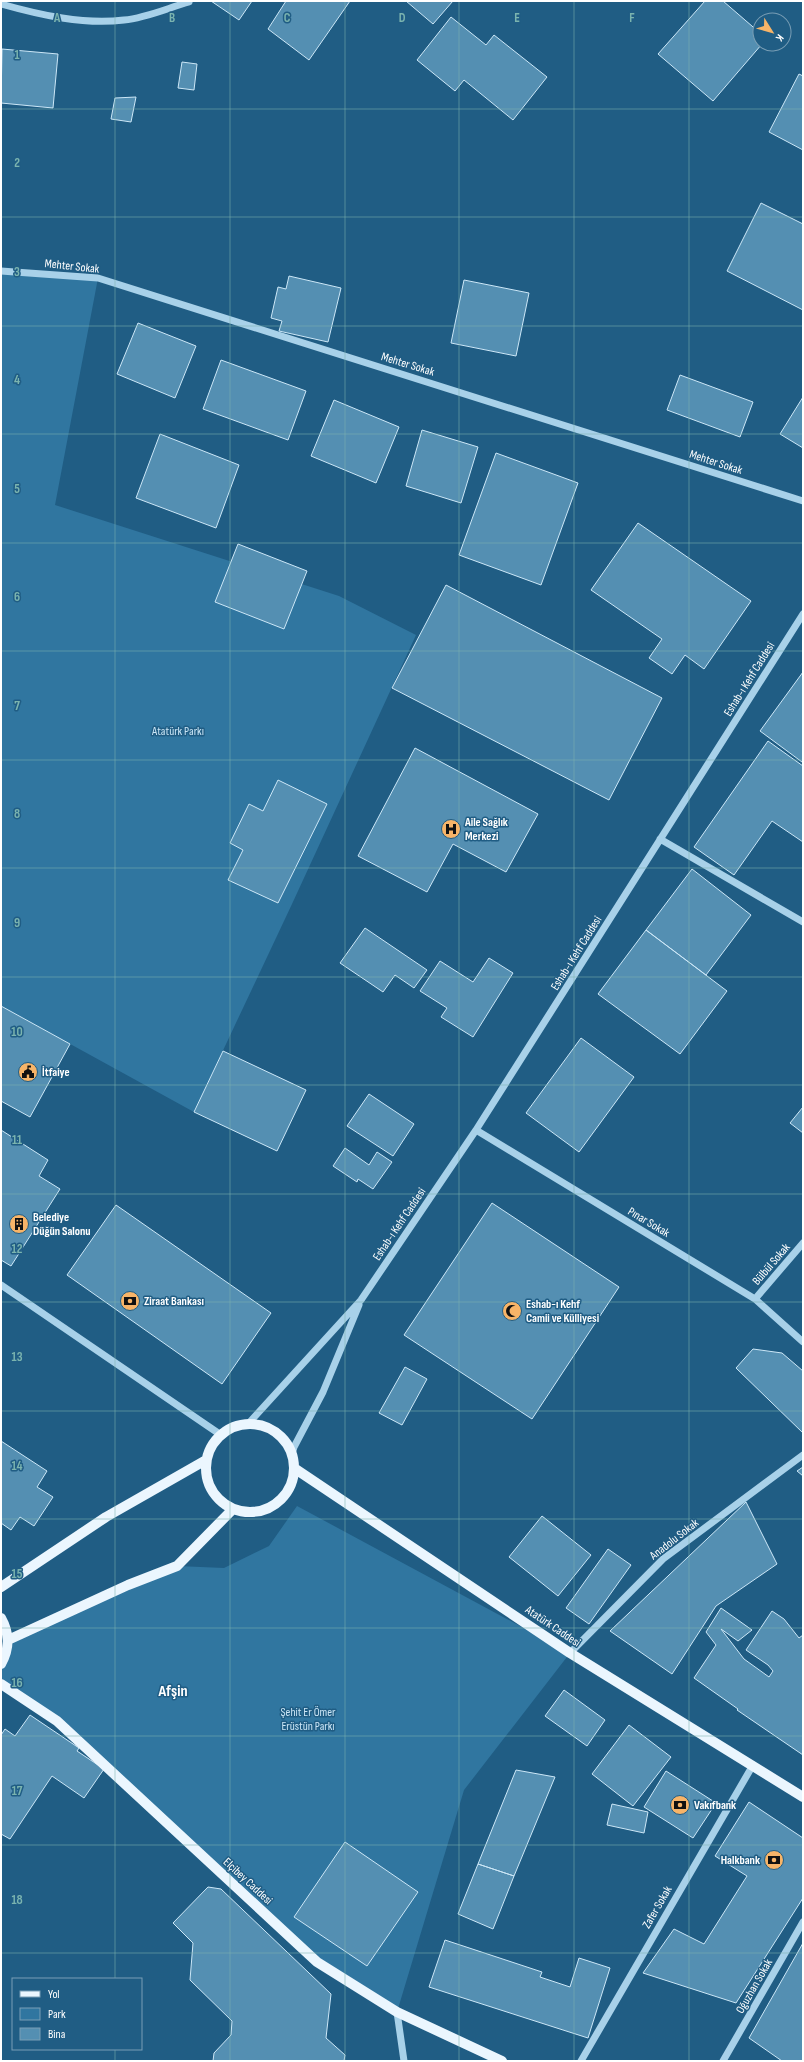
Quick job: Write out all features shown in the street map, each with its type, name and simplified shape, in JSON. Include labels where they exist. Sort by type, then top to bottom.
[{"type":"main road","points":[[1,1587],[106,1516],[206,1460],[221,1435],[234,1426],[248,1424],[262,1426],[275,1432],[285,1441],[292,1454],[294,1468],[292,1482],[286,1495],[275,1505],[262,1511],[248,1513],[233,1510],[220,1502],[210,1490],[206,1476],[206,1460]]},
{"type":"main road","name":"Atatürk Caddesi","points":[[294,1468],[570,1653],[803,1797]]},
{"type":"main road","points":[[8,1640],[128,1585],[177,1566],[233,1510]]},
{"type":"main road","points":[[1,1618],[6,1628],[8,1640],[6,1654],[1,1664]]},
{"type":"main road","name":"Elçibey Caddesi","points":[[1,1684],[57,1721],[317,1962],[397,2012],[502,2061]]},
{"type":"street","points":[[1,4],[25,11],[90,22],[125,20],[189,2]]},
{"type":"street","name":"Mehter Sokak","points":[[1,271],[98,278],[803,501]]},
{"type":"street","name":"Eshab-ı Kehf Caddesi","points":[[361,1300],[476,1130],[803,614]]},
{"type":"street","points":[[660,839],[803,922]]},
{"type":"street","name":"Pınar Sokak","points":[[476,1130],[755,1299],[803,1342]]},
{"type":"street","name":"Bülbül Sokak","points":[[755,1299],[803,1243]]},
{"type":"street","points":[[1,1285],[221,1435]]},
{"type":"street","points":[[248,1424],[361,1300]]},
{"type":"street","points":[[292,1454],[294,1446],[323,1392],[361,1300]]},
{"type":"street","name":"Anadolu Sokak","points":[[570,1653],[663,1559],[803,1455]]},
{"type":"street","name":"Zafer Sokak","points":[[581,2061],[753,1765]]},
{"type":"street","name":"Oğuzhan Sokak","points":[[723,2061],[803,1922]]},
{"type":"street","points":[[397,2012],[404,2061]]},
{"type":"green space","name":"Atatürk Parkı","points":[[1,271],[98,278],[55,505],[339,596],[416,635],[194,1112],[1,1006]]},
{"type":"green space","name":"Şehit Er Ömer Erüstün Parkı","points":[[297,1506],[570,1653],[464,1790],[397,2012],[317,1962],[57,1721],[1,1684],[1,1664],[8,1640],[177,1566],[224,1568],[269,1546]]},
{"type":"building","points":[[211,1],[252,1],[239,20]]},
{"type":"building","points":[[286,1],[350,1],[309,60],[268,29]]},
{"type":"building","points":[[406,1],[453,1],[433,24]]},
{"type":"building","points":[[705,1],[723,1],[752,26],[752,52],[755,52],[713,101],[658,54]]},
{"type":"building","points":[[451,17],[486,45],[494,35],[547,77],[513,120],[464,80],[455,91],[417,60]]},
{"type":"building","points":[[2,49],[58,54],[53,108],[1,103]]},
{"type":"building","points":[[182,62],[197,64],[194,90],[178,88]]},
{"type":"building","points":[[799,74],[803,76],[803,150],[769,132]]},
{"type":"building","points":[[136,97],[131,122],[111,119],[115,98]]},
{"type":"building","points":[[761,203],[803,224],[803,310],[727,271]]},
{"type":"building","points":[[289,276],[341,288],[328,342],[279,331],[282,321],[271,318],[278,287],[286,289]]},
{"type":"building","points":[[464,280],[529,293],[516,356],[451,343]]},
{"type":"building","points":[[138,323],[196,346],[175,398],[117,374]]},
{"type":"building","points":[[221,360],[306,391],[288,440],[203,409]]},
{"type":"building","points":[[680,375],[753,402],[740,437],[667,410]]},
{"type":"building","points":[[803,397],[803,448],[780,434]]},
{"type":"building","points":[[334,400],[399,427],[376,483],[311,456]]},
{"type":"building","points":[[422,430],[478,447],[461,503],[406,486]]},
{"type":"building","points":[[160,434],[239,465],[216,528],[136,498]]},
{"type":"building","points":[[496,453],[578,483],[541,585],[459,555]]},
{"type":"building","points":[[638,523],[751,601],[704,669],[685,655],[672,674],[649,658],[662,639],[591,590]]},
{"type":"building","points":[[238,544],[307,571],[284,629],[215,602]]},
{"type":"building","points":[[446,585],[662,698],[609,800],[392,688]]},
{"type":"building","points":[[803,672],[803,762],[802,762],[760,731]]},
{"type":"building","points":[[768,741],[803,766],[803,842],[772,821],[734,875],[694,847]]},
{"type":"building","name":"Aile Sağlık Merkezi","points":[[415,748],[538,814],[506,872],[453,844],[427,892],[358,856]]},
{"type":"building","points":[[278,780],[327,804],[278,903],[228,880],[243,850],[230,843],[249,804],[263,811]]},
{"type":"building","points":[[692,869],[751,915],[706,975],[646,930]]},
{"type":"building","points":[[365,928],[427,970],[414,988],[395,975],[383,992],[340,963]]},
{"type":"building","points":[[646,930],[727,991],[680,1054],[598,994]]},
{"type":"building","points":[[489,958],[513,973],[473,1037],[441,1017],[447,1008],[420,991],[440,961],[473,982]]},
{"type":"building","name":"İtfaiye","points":[[1,1006],[70,1044],[30,1117],[1,1101]]},
{"type":"building","points":[[581,1038],[634,1077],[579,1152],[526,1113]]},
{"type":"building","points":[[223,1051],[306,1090],[277,1151],[194,1112]]},
{"type":"building","points":[[369,1094],[414,1124],[393,1156],[347,1126]]},
{"type":"building","points":[[803,1107],[803,1133],[790,1123]]},
{"type":"building","name":"Belediye Düğün Salonu","points":[[1,1130],[48,1160],[39,1176],[60,1189],[11,1266],[1,1260]]},
{"type":"building","points":[[345,1148],[369,1165],[377,1152],[392,1162],[373,1189],[358,1179],[357,1182],[333,1166]]},
{"type":"building","name":"Eshab-ı Kehf Camii ve Külliyesi","points":[[492,1203],[619,1287],[532,1419],[404,1335]]},
{"type":"building","points":[[116,1205],[271,1313],[222,1384],[67,1275]]},
{"type":"building","points":[[753,1349],[782,1353],[803,1371],[803,1433],[736,1368]]},
{"type":"building","points":[[405,1367],[427,1379],[402,1425],[379,1413]]},
{"type":"building","points":[[1,1441],[47,1471],[37,1487],[53,1497],[34,1526],[20,1517],[11,1530],[1,1523]]},
{"type":"building","points":[[803,1467],[803,1476],[797,1471]]},
{"type":"building","points":[[746,1502],[777,1564],[716,1606],[672,1674],[610,1631]]},
{"type":"building","points":[[542,1516],[591,1555],[558,1596],[509,1557]]},
{"type":"building","points":[[608,1549],[631,1565],[589,1624],[566,1608]]},
{"type":"building","points":[[721,1608],[752,1630],[738,1641],[721,1629],[744,1659],[769,1677],[773,1671],[768,1665],[746,1650],[772,1611],[784,1619],[799,1638],[803,1635],[803,1755],[737,1710],[738,1709],[694,1678],[716,1645],[706,1632]]},
{"type":"building","points":[[564,1690],[605,1720],[587,1746],[545,1716]]},
{"type":"building","points":[[30,1715],[79,1748],[77,1751],[104,1769],[84,1798],[52,1776],[10,1839],[1,1834],[1,1735],[5,1729],[15,1736]]},
{"type":"building","points":[[629,1725],[671,1757],[633,1806],[592,1774]]},
{"type":"building","points":[[516,1770],[555,1777],[514,1876],[478,1864]]},
{"type":"building","points":[[666,1771],[716,1803],[693,1838],[644,1807]]},
{"type":"building","points":[[749,1802],[803,1838],[803,1898],[736,2003],[643,1973],[674,1929],[704,1944],[747,1876],[715,1856]]},
{"type":"building","points":[[612,1804],[648,1812],[644,1833],[607,1825]]},
{"type":"building","points":[[345,1842],[418,1892],[367,1966],[294,1917]]},
{"type":"building","points":[[478,1864],[514,1876],[493,1929],[458,1914]]},
{"type":"building","points":[[208,1887],[221,1889],[331,1994],[326,2038],[345,2055],[344,2061],[213,2061],[214,2053],[231,2035],[232,2021],[190,1980],[193,1943],[173,1923]]},
{"type":"building","points":[[445,1940],[542,1972],[540,1977],[570,1987],[579,1958],[610,1968],[588,2038],[429,1987]]},
{"type":"building","points":[[803,1943],[803,2061],[782,2061],[749,2038]]},
{"type":"place","name":"Aile Sağlık Merkezi","points":[[451,829]]},
{"type":"place","name":"İtfaiye","points":[[28,1072]]},
{"type":"place","name":"Belediye Düğün Salonu","points":[[19,1224]]},
{"type":"place","name":"Ziraat Bankası","points":[[130,1301]]},
{"type":"place","name":"Eshab-ı Kehf Camii ve Külliyesi","points":[[512,1311]]},
{"type":"place","name":"Vakıfbank","points":[[680,1805]]},
{"type":"place","name":"Halkbank","points":[[774,1860]]},
{"type":"district","name":"Afşin","points":[[173,1690]]}]
